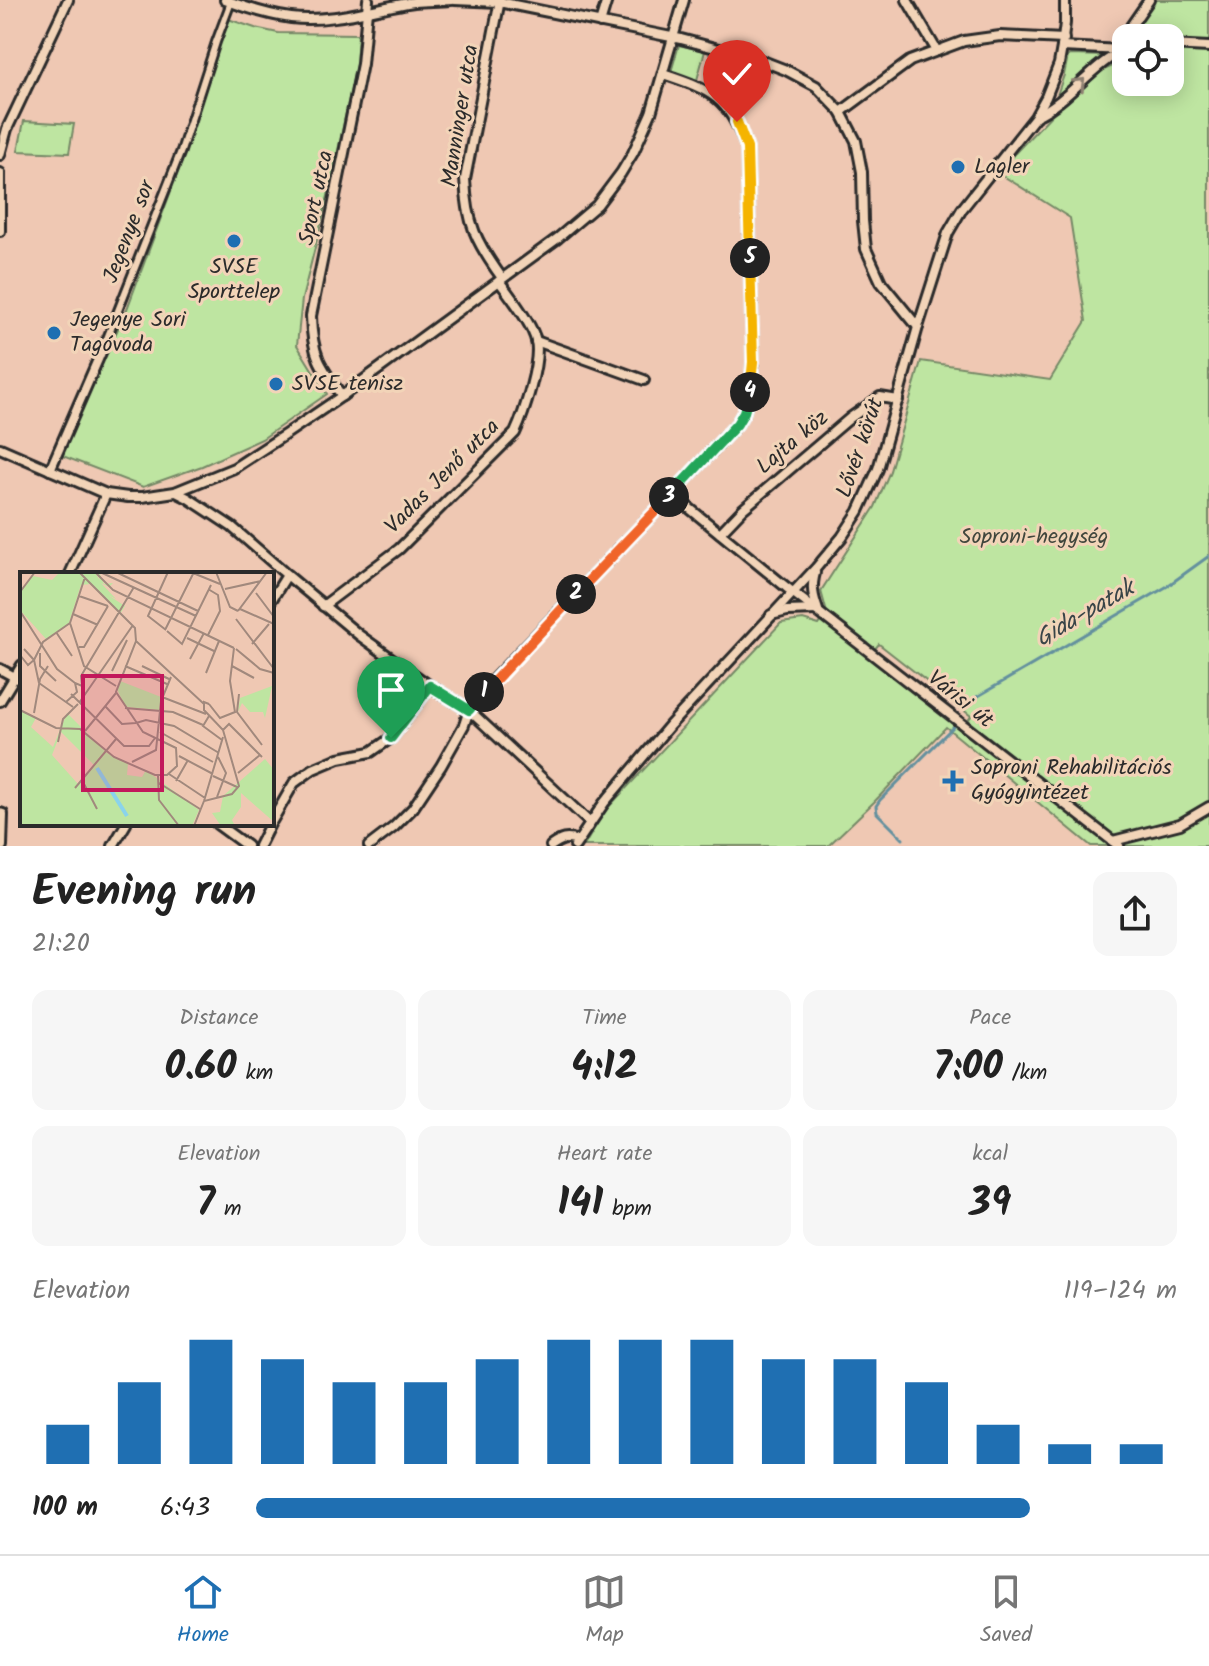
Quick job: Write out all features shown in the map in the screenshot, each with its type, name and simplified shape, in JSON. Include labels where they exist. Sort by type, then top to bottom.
[{"type":"street","points":[[0,155],[7,129],[68,0]]},
{"type":"street","name":"Sport utca","points":[[342,396],[320,363],[312,341],[311,316],[362,64],[368,0]]},
{"type":"street","points":[[600,23],[607,0]]},
{"type":"street","points":[[0,448],[106,494],[128,497],[175,492],[234,468],[342,396],[580,221],[608,192],[633,153],[651,113],[684,0]]},
{"type":"street","points":[[907,0],[937,51]]},
{"type":"street","name":"Lővér körút","points":[[576,843],[589,822],[670,725],[816,568],[859,511],[878,469],[948,233],[962,209],[1035,117],[1053,81],[1063,43],[1065,0]]},
{"type":"street","points":[[1132,24],[1149,0]]},
{"type":"street","points":[[229,1],[293,19],[367,12],[415,2],[499,1],[673,38],[760,60],[786,70],[816,86],[841,112],[856,141],[862,172],[866,249],[881,282],[918,327]]},
{"type":"street","name":"Jegenye sor","points":[[50,470],[106,341],[181,151],[229,1]]},
{"type":"street","name":"Manninger utca","points":[[499,1],[465,179],[467,208],[474,233],[500,280]]},
{"type":"street","points":[[841,112],[910,61],[964,41],[1000,36],[1112,49]]},
{"type":"street","points":[[1184,46],[1209,47]]},
{"type":"street","points":[[1035,117],[1051,109],[1101,63],[1112,57]]},
{"type":"street","points":[[369,846],[413,808],[441,766],[469,710],[491,682],[672,494],[737,424],[744,412],[752,381],[753,343],[747,148],[737,122],[720,99],[698,86],[663,74]]},
{"type":"street","points":[[0,173],[0,231]]},
{"type":"street","points":[[500,280],[536,341],[644,380]]},
{"type":"street","name":"Vadas Jenő utca","points":[[323,606],[399,549],[515,433],[522,419],[536,362],[536,341]]},
{"type":"street","name":"Lajta köz","points":[[720,533],[743,509],[850,418],[880,397],[898,400]]},
{"type":"street","points":[[175,492],[232,527],[359,635],[469,710],[589,822]]},
{"type":"street","points":[[71,572],[106,494]]},
{"type":"street","name":"Várisi út","points":[[672,494],[1116,844]]},
{"type":"street","points":[[771,615],[818,610],[812,583],[816,568]]},
{"type":"street","points":[[274,596],[287,575]]},
{"type":"street","points":[[0,669],[18,680],[0,701]]},
{"type":"street","points":[[274,817],[294,783],[313,769],[339,758],[371,752],[391,738],[430,686]]},
{"type":"street","points":[[1116,844],[1180,824],[1209,807]]},
{"type":"street","points":[[0,813],[3,814],[2,846]]},
{"type":"street","points":[[113,846],[125,826]]},
{"type":"street","points":[[220,826],[247,846]]},
{"type":"street","points":[[259,846],[269,826]]},
{"type":"street","points":[[551,846],[567,838],[576,843]]},
{"type":"green space","name":"Soproni-hegység","points":[[1151,0],[1209,0],[1209,846],[1091,846],[946,727],[828,846],[584,846],[604,812],[781,623],[803,620],[819,625],[827,613],[821,591],[875,507],[890,471],[921,361],[1050,380],[1086,321],[1070,218],[997,172],[1101,63],[1104,70],[1112,66],[1112,96],[1184,96],[1184,24],[1135,24]],"holes":[[[879,644],[971,716],[966,724],[873,651]]]},
{"type":"green space","name":"SVSE Sporttelep","points":[[228,19],[278,33],[358,34],[356,65],[302,299],[297,345],[327,394],[262,439],[202,466],[143,487],[60,455],[127,309],[184,156]]},
{"type":"green space","points":[[679,45],[705,51],[697,80],[671,72]]},
{"type":"green space","points":[[1068,56],[1107,56],[1056,98]]},
{"type":"green space","points":[[24,121],[74,124],[69,153],[18,151]]},
{"type":"waterway","name":"Gida-patak","points":[[975,698],[1166,587],[1209,556]]},
{"type":"waterway","name":"Gida-patak","points":[[903,839],[877,813],[876,806],[953,727]]},
{"type":"place","name":"Lagler","points":[[958,167]]},
{"type":"place","name":"SVSE Sporttelep","points":[[234,241]]},
{"type":"place","name":"Jegenye Sori Tagóvoda","points":[[54,333]]},
{"type":"place","name":"SVSE tenisz","points":[[276,384]]},
{"type":"place","name":"Soproni Rehabilitációs Gyógyintézet","points":[[953,781]]},
{"type":"route","points":[[391,738],[430,686],[469,710],[491,682],[728,434],[744,412],[752,381],[753,343],[747,148],[737,122]]}]
